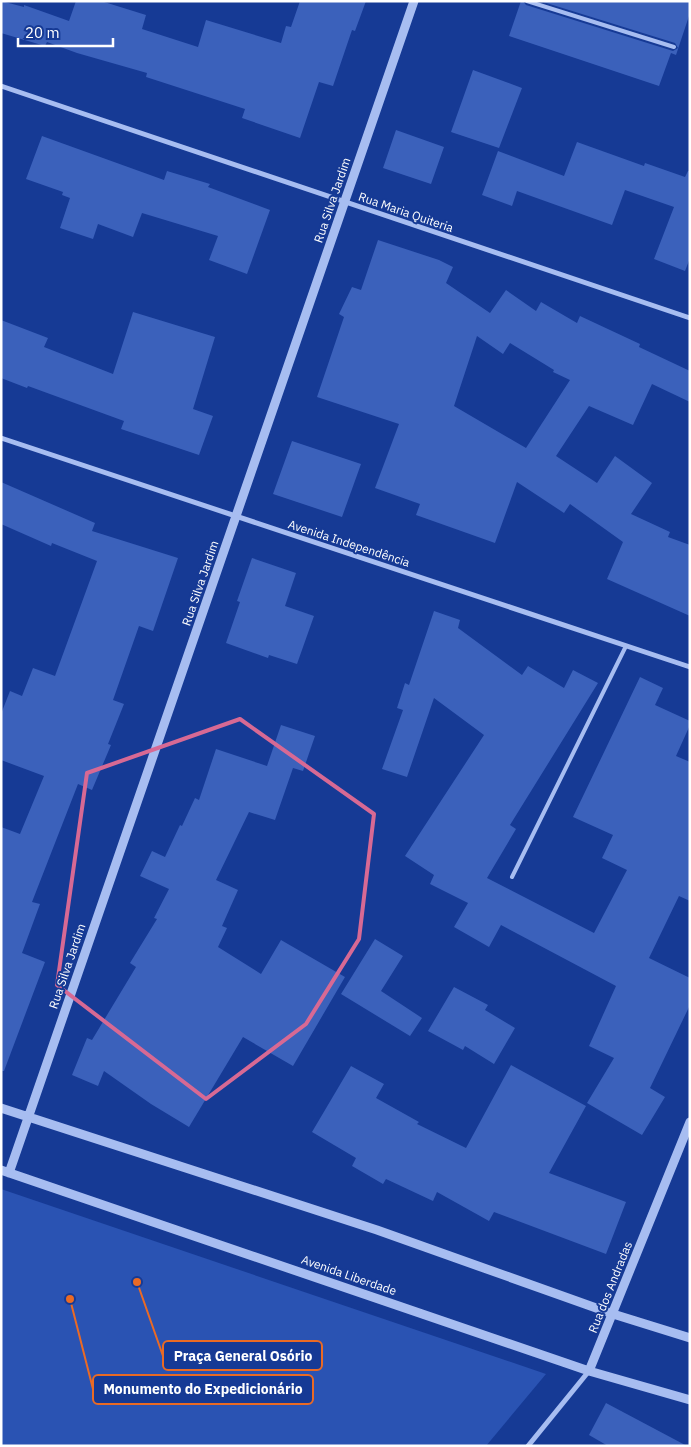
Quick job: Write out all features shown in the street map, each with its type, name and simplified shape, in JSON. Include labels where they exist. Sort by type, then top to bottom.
[{"type":"street","name":"Rua Silva Jardim","points":[[5,1172],[28,1118],[414,1]]},
{"type":"street","name":"Rua Maria Quiteria","points":[[1,86],[690,318]]},
{"type":"street","name":"Avenida Independência","points":[[1,438],[690,667]]},
{"type":"street","points":[[1,1108],[376,1230],[613,1314],[690,1338]]},
{"type":"street","name":"Rua dos Andradas","points":[[528,1446],[589,1371],[690,1122]]},
{"type":"street","name":"Avenida Liberdade","points":[[5,1172],[589,1371],[690,1400]]},
{"type":"lane","points":[[527,1],[674,46]]},
{"type":"lane","points":[[512,877],[626,646]]},
{"type":"highlighted area","points":[[240,719],[374,814],[359,939],[306,1024],[206,1099],[57,985],[70,904],[87,773]]},
{"type":"shaded area","points":[[1,1189],[546,1374],[486,1446],[1,1446]]},
{"type":"building","points":[[1,1],[24,7],[24,5],[69,21],[76,1],[101,1],[146,15],[142,29],[198,47],[206,20],[281,43],[286,26],[291,27],[300,1],[366,1],[355,31],[352,30],[333,86],[319,82],[300,138],[242,118],[245,109],[146,77],[147,73],[77,53],[47,42],[45,46],[1,33]]},
{"type":"building","points":[[521,1],[526,5],[673,51],[678,48],[675,43],[540,1],[690,1],[690,13],[676,55],[671,53],[659,86],[509,36]]},
{"type":"building","points":[[473,70],[522,88],[499,148],[451,132]]},
{"type":"building","points":[[396,130],[444,147],[431,184],[383,168]]},
{"type":"building","points":[[42,136],[164,180],[167,171],[210,184],[208,187],[270,210],[247,274],[209,260],[218,236],[142,213],[133,237],[98,224],[93,239],[60,228],[70,198],[62,195],[63,192],[26,179]]},
{"type":"building","points":[[577,142],[644,166],[645,163],[685,177],[688,171],[690,171],[690,258],[685,271],[654,259],[674,207],[625,190],[612,225],[517,191],[512,206],[482,195],[498,151],[564,176]]},
{"type":"building","points":[[378,240],[439,260],[453,267],[446,283],[490,313],[506,290],[536,311],[541,302],[577,323],[580,316],[640,344],[639,347],[690,371],[690,402],[652,384],[633,425],[589,406],[556,456],[597,483],[615,456],[652,483],[631,514],[670,532],[668,537],[690,545],[690,616],[607,579],[623,542],[570,504],[564,513],[517,482],[495,543],[416,515],[420,504],[375,488],[399,424],[317,397],[344,317],[339,314],[352,287],[361,290]],"holes":[[[477,336],[503,354],[510,343],[554,370],[553,372],[570,380],[526,448],[454,406]]]},
{"type":"building","points":[[133,312],[215,337],[193,409],[213,416],[199,455],[121,429],[124,421],[1,378],[1,320],[48,338],[44,347],[113,374]]},
{"type":"building","points":[[292,441],[361,464],[342,517],[273,494]]},
{"type":"building","points":[[1,482],[95,523],[92,531],[178,558],[153,631],[139,626],[113,700],[124,704],[108,744],[111,745],[92,790],[78,784],[32,902],[40,904],[22,953],[45,962],[4,1071],[1,1071],[1,827],[20,834],[44,776],[1,760],[1,714],[10,691],[22,696],[33,668],[55,676],[97,561],[52,543],[51,546],[1,524]]},
{"type":"building","points":[[252,558],[296,573],[285,606],[314,616],[297,664],[269,655],[268,658],[226,643],[240,602],[237,601]]},
{"type":"building","points":[[434,611],[460,620],[458,628],[522,675],[528,666],[564,688],[573,670],[598,683],[510,825],[516,829],[487,878],[594,933],[627,870],[602,858],[613,835],[573,817],[640,677],[663,688],[655,705],[690,721],[676,756],[690,762],[690,901],[679,896],[649,958],[690,978],[690,1005],[650,1088],[665,1097],[642,1135],[587,1103],[614,1058],[589,1046],[616,986],[501,925],[489,947],[454,927],[468,903],[430,884],[434,875],[405,856],[484,735],[434,698],[407,777],[382,769],[403,710],[397,708],[405,683],[409,685]]},
{"type":"building","points":[[281,725],[315,736],[303,771],[293,768],[275,820],[249,812],[216,880],[238,890],[222,926],[227,928],[218,947],[261,974],[281,940],[345,977],[293,1066],[243,1037],[189,1127],[151,1104],[104,1071],[98,1086],[72,1075],[87,1038],[92,1040],[136,967],[130,963],[157,919],[154,918],[169,889],[140,876],[152,851],[165,857],[195,798],[199,800],[216,749],[267,766]]},
{"type":"building","points":[[375,939],[403,956],[381,991],[422,1018],[410,1036],[341,994]]},
{"type":"building","points":[[454,987],[488,1005],[485,1010],[515,1028],[494,1064],[465,1046],[463,1050],[428,1031]]},
{"type":"building","points":[[511,1065],[586,1106],[549,1173],[626,1202],[606,1254],[494,1212],[489,1221],[437,1192],[433,1201],[386,1179],[383,1184],[352,1166],[356,1158],[312,1132],[351,1066],[384,1084],[376,1098],[419,1122],[417,1124],[466,1148]]},
{"type":"building","points":[[606,1403],[687,1446],[608,1446],[589,1435]]},
{"type":"place","name":"Praça General Osório","points":[[137,1282]]},
{"type":"place","name":"Monumento do Expedicionário","points":[[70,1299]]}]
